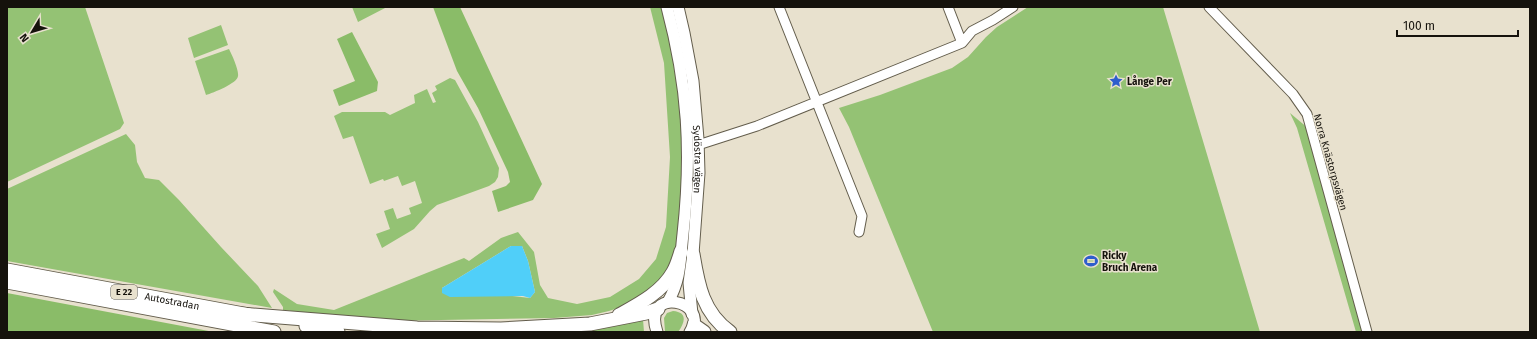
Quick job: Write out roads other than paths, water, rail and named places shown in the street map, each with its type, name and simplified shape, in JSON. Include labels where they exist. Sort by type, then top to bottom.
[{"type":"highway","points":[[607,321],[645,300],[662,286],[687,253]]},
{"type":"highway","points":[[687,253],[707,308],[716,321],[730,332]]},
{"type":"highway","name":"Autostradan","points":[[7,270],[338,332]]},
{"type":"highway","name":"Autostradan","points":[[7,282],[274,332]]},
{"type":"highway","points":[[241,314],[447,329],[501,330],[569,326],[607,321],[663,305]]},
{"type":"main road","name":"Sydöstra vägen","points":[[667,7],[683,83],[688,138],[687,253],[689,283],[695,326]]},
{"type":"main road","name":"Sydöstra vägen","points":[[657,332],[654,319],[677,282],[687,253],[699,173],[693,81],[678,7]]},
{"type":"main road","points":[[663,305],[675,302],[682,304],[688,308],[695,326]]},
{"type":"street","points":[[779,7],[862,216],[859,232]]},
{"type":"street","points":[[948,7],[962,44]]},
{"type":"street","points":[[698,145],[757,126],[816,101],[962,44],[972,31],[1013,7]]},
{"type":"street","name":"Norra Knästorpsvägen","points":[[1209,7],[1293,94],[1307,114],[1367,332]]},
{"type":"water","points":[[511,246],[522,246],[528,261],[535,292],[530,298],[523,296],[450,297],[442,293],[442,288]]},
{"type":"place","name":"Långe Per","points":[[1116,81]]},
{"type":"place","name":"Ricky Bruch Arena","points":[[1091,261]]}]
